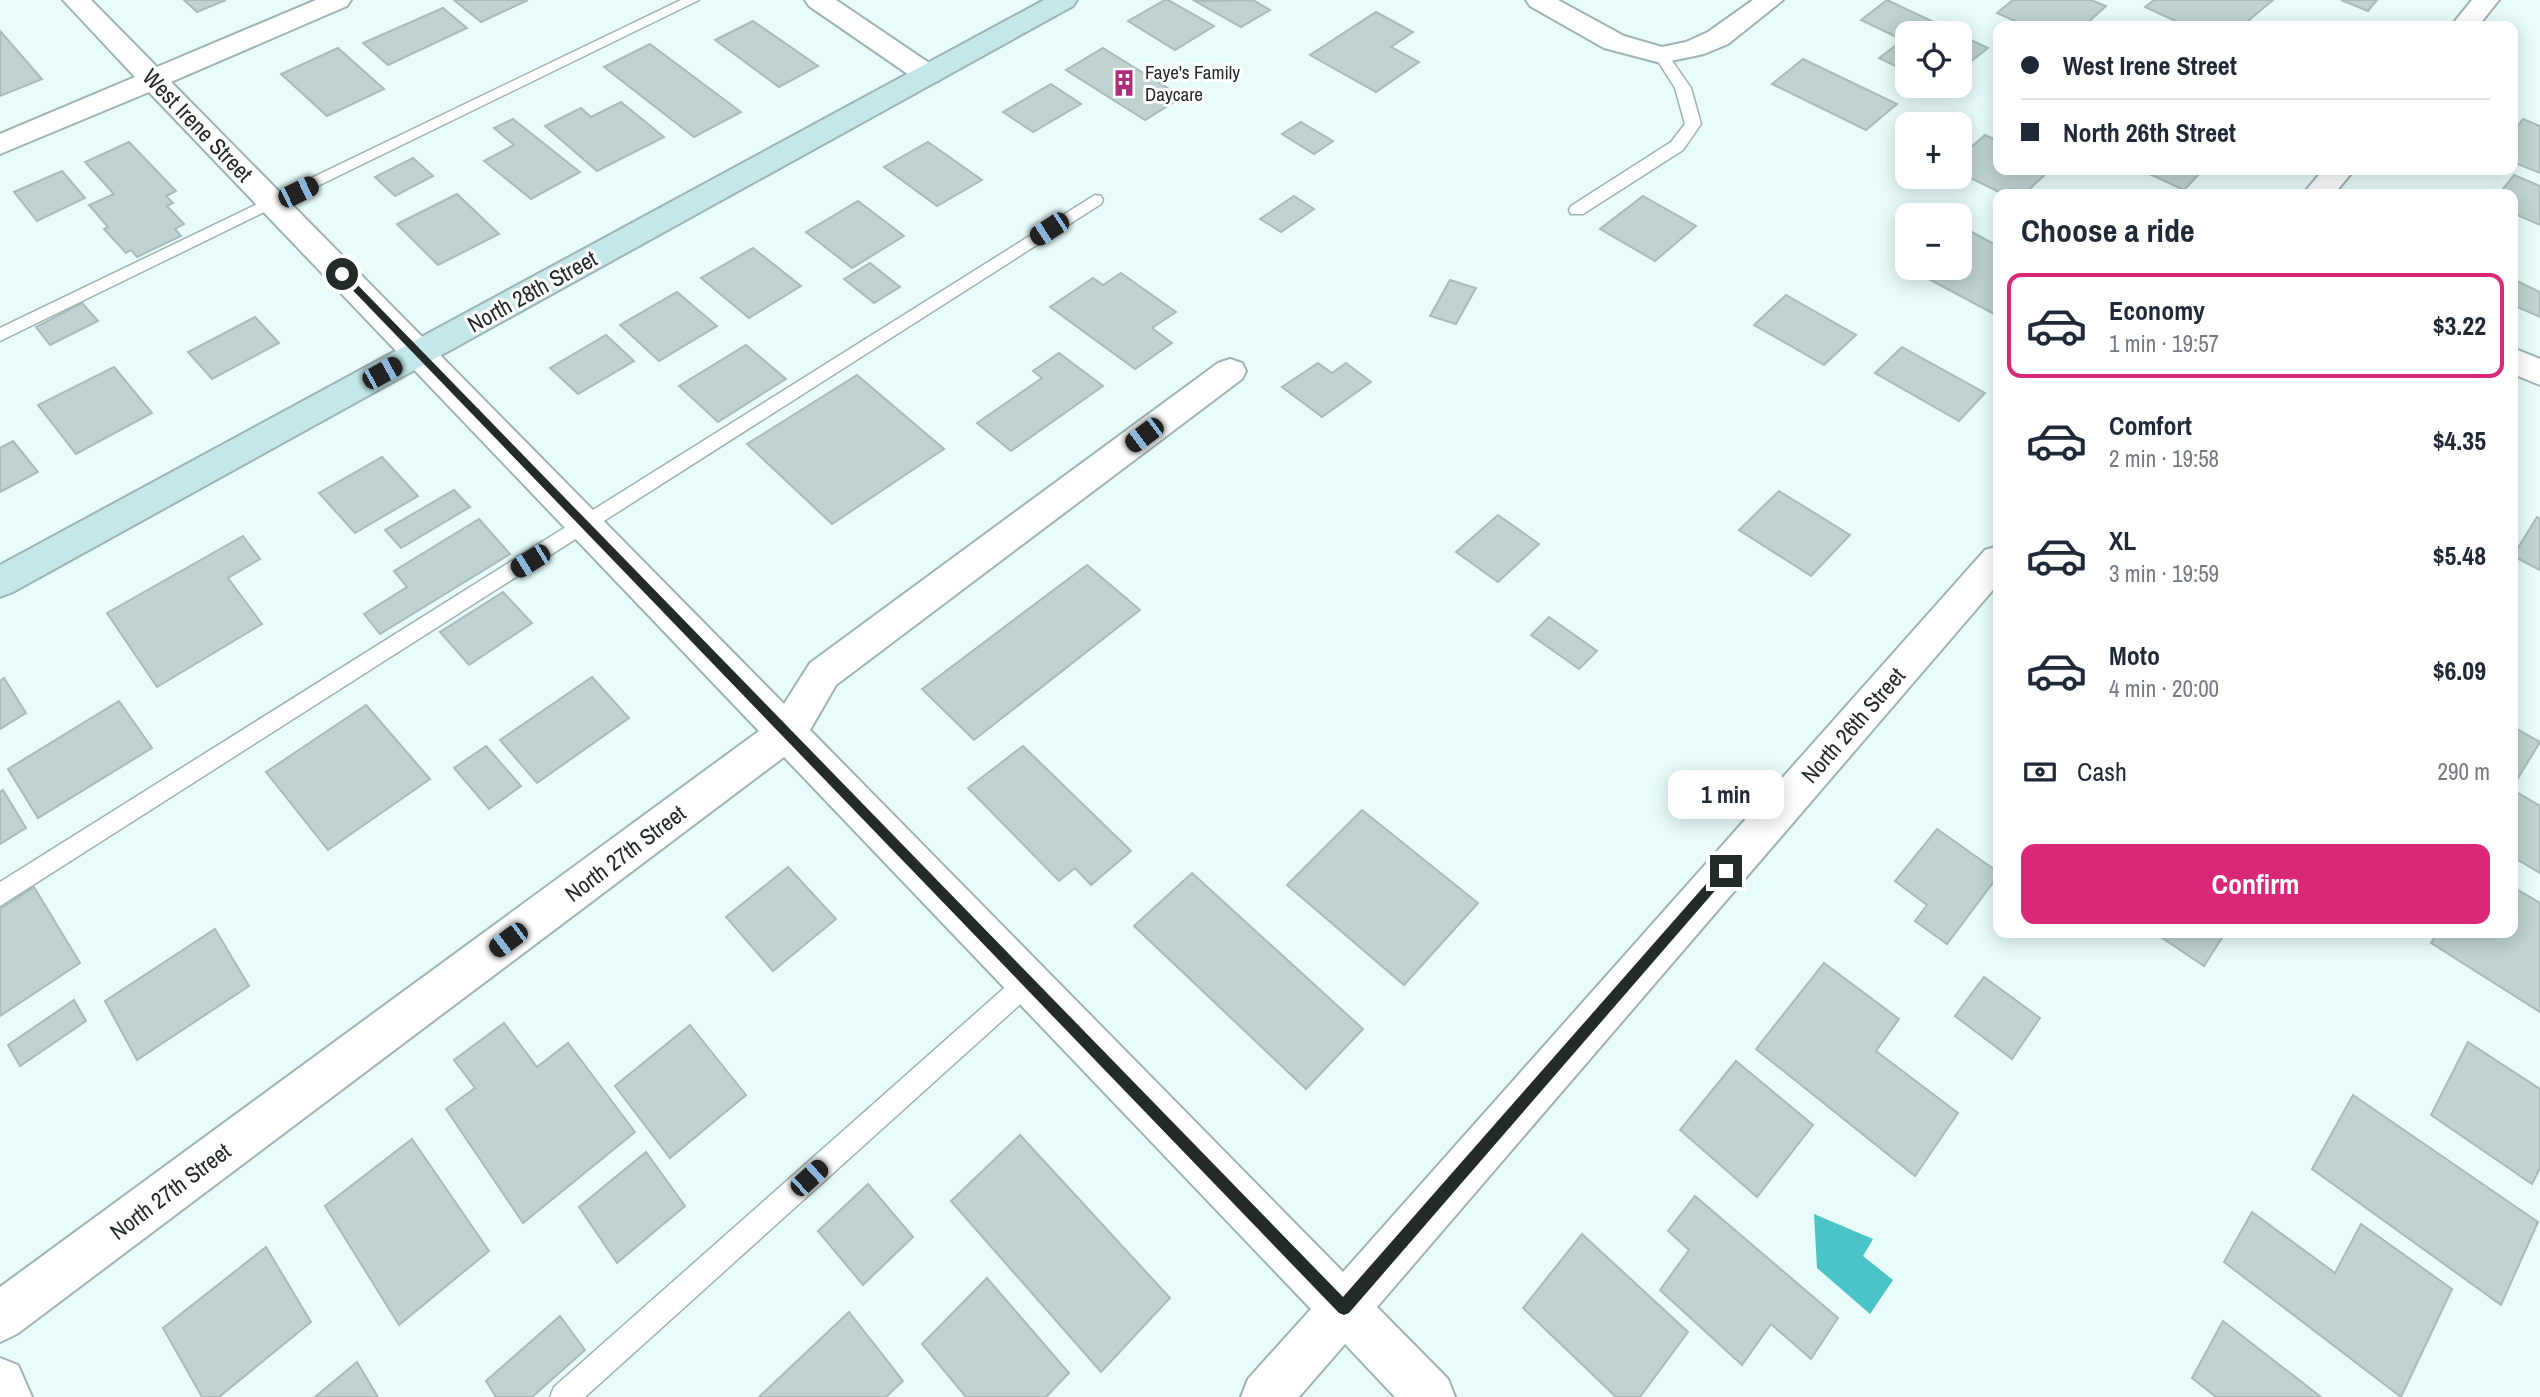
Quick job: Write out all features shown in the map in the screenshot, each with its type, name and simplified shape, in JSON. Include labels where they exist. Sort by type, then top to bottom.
[{"type":"street","name":"West Irene Street","points":[[76,0],[1430,1397]]},
{"type":"street","points":[[0,145],[338,0]]},
{"type":"street","points":[[818,0],[928,75]]},
{"type":"street","name":"North 28th Street","points":[[0,582],[1064,0]]},
{"type":"street","points":[[1539,0],[1614,42],[1661,55],[1695,48],[1718,38],[1770,0]]},
{"type":"street","points":[[2468,21],[2486,0]]},
{"type":"street","points":[[2322,189],[2335,175]]},
{"type":"street","points":[[2518,362],[2540,373]]},
{"type":"street","name":"North 27th Street","points":[[0,1317],[787,733],[823,674],[1230,371]]},
{"type":"street","name":"North 26th Street","points":[[1266,1397],[1993,565]]},
{"type":"street","points":[[0,1383],[7,1397]]},
{"type":"lane","points":[[0,335],[692,0]]},
{"type":"lane","points":[[1577,210],[1677,146],[1693,124],[1683,88],[1661,55]]},
{"type":"lane","points":[[0,895],[1095,200]]},
{"type":"lane","points":[[564,1397],[1028,982]]},
{"type":"water","points":[[1814,1214],[1873,1239],[1863,1256],[1893,1280],[1870,1314],[1817,1268]]},
{"type":"building","points":[[184,0],[226,0],[197,12]]},
{"type":"building","points":[[454,0],[528,0],[481,22]]},
{"type":"building","points":[[1165,0],[1214,26],[1175,50],[1128,21]]},
{"type":"building","points":[[1253,0],[1270,10],[1241,27],[1195,1]]},
{"type":"building","points":[[1887,0],[1932,21],[1895,21],[1895,36],[1861,20]]},
{"type":"building","points":[[2013,0],[2091,0],[2106,6],[2090,21],[2015,21],[1997,13]]},
{"type":"building","points":[[2154,0],[2273,0],[2248,21],[2175,21],[2145,7]]},
{"type":"building","points":[[2341,0],[2377,0],[2368,11]]},
{"type":"building","points":[[443,8],[467,28],[388,65],[363,43]]},
{"type":"building","points":[[1376,12],[1413,32],[1391,47],[1419,62],[1376,92],[1310,55]]},
{"type":"building","points":[[753,21],[818,66],[779,87],[715,40]]},
{"type":"building","points":[[0,31],[42,79],[0,96]]},
{"type":"building","points":[[1972,41],[1988,48],[1972,61]]},
{"type":"building","points":[[650,44],[741,112],[694,137],[604,67]]},
{"type":"building","points":[[1895,46],[1895,66],[1879,58]]},
{"type":"building","points":[[338,48],[384,89],[327,116],[281,74]]},
{"type":"building","name":"Faye's Family Daycare","points":[[1103,48],[1182,97],[1145,120],[1066,70]]},
{"type":"building","points":[[1803,59],[1897,104],[1866,130],[1772,84]]},
{"type":"building","points":[[1051,84],[1081,104],[1033,132],[1003,112]]},
{"type":"building","points":[[621,102],[664,137],[597,171],[545,126],[581,108],[591,117]]},
{"type":"building","points":[[513,119],[580,172],[531,199],[484,161],[514,145],[494,128]]},
{"type":"building","points":[[2523,119],[2540,126],[2540,173],[2518,164],[2518,126]]},
{"type":"building","points":[[1301,122],[1333,141],[1314,154],[1282,134]]},
{"type":"building","points":[[1985,135],[1993,139],[1993,175],[2045,175],[2029,189],[1993,189],[1972,179],[1972,146]]},
{"type":"building","points":[[129,142],[176,191],[166,196],[173,203],[167,206],[184,224],[175,229],[181,236],[137,257],[131,250],[126,253],[104,229],[108,227],[89,205],[114,194],[85,162]]},
{"type":"building","points":[[928,142],[982,180],[937,206],[884,167]]},
{"type":"building","points":[[413,158],[433,176],[395,196],[375,177]]},
{"type":"building","points":[[62,171],[85,198],[37,221],[14,192]]},
{"type":"building","points":[[2152,175],[2198,175],[2182,189]]},
{"type":"building","points":[[2514,175],[2540,186],[2540,225],[2518,215],[2518,189],[2503,189]]},
{"type":"building","points":[[457,194],[499,234],[438,265],[397,224]]},
{"type":"building","points":[[1294,196],[1314,209],[1281,232],[1260,219]]},
{"type":"building","points":[[1643,196],[1696,226],[1655,261],[1600,229]]},
{"type":"building","points":[[858,201],[904,236],[852,268],[806,232]]},
{"type":"building","points":[[1972,232],[1993,243],[1993,313],[1930,280],[1972,280]]},
{"type":"building","points":[[753,248],[801,286],[749,318],[701,278]]},
{"type":"building","points":[[870,263],[900,287],[874,303],[844,279]]},
{"type":"building","points":[[1121,273],[1176,312],[1152,328],[1172,343],[1135,369],[1050,307],[1093,278],[1103,285]]},
{"type":"building","points":[[1450,280],[1476,288],[1456,324],[1430,316]]},
{"type":"building","points":[[2518,281],[2540,292],[2540,317],[2518,307]]},
{"type":"building","points":[[677,292],[717,326],[659,361],[620,325]]},
{"type":"building","points":[[1786,295],[1856,335],[1824,365],[1754,325]]},
{"type":"building","points":[[82,303],[98,321],[50,345],[36,327]]},
{"type":"building","points":[[255,317],[279,343],[212,379],[188,352]]},
{"type":"building","points":[[606,335],[634,361],[578,394],[550,368]]},
{"type":"building","points":[[746,345],[786,379],[718,422],[679,386]]},
{"type":"building","points":[[1902,347],[1985,393],[1959,421],[1875,373]]},
{"type":"building","points":[[1059,353],[1103,386],[1011,451],[977,423],[1042,378],[1033,371]]},
{"type":"building","points":[[1318,363],[1332,373],[1346,363],[1371,382],[1322,417],[1282,387]]},
{"type":"building","points":[[114,367],[152,413],[76,454],[38,405]]},
{"type":"building","points":[[857,375],[944,449],[832,524],[747,444]]},
{"type":"building","points":[[13,441],[38,472],[0,492],[0,448]]},
{"type":"building","points":[[382,457],[418,496],[355,533],[319,493]]},
{"type":"building","points":[[454,490],[470,507],[401,548],[385,530]]},
{"type":"building","points":[[1779,491],[1850,535],[1811,576],[1739,530]]},
{"type":"building","points":[[1498,515],[1539,544],[1498,582],[1456,552]]},
{"type":"building","points":[[2537,517],[2540,519],[2540,570],[2518,559],[2518,548]]},
{"type":"building","points":[[479,519],[510,554],[380,634],[364,614],[407,587],[394,571]]},
{"type":"building","points":[[243,536],[260,559],[228,578],[262,624],[157,687],[107,613]]},
{"type":"building","points":[[1087,565],[1140,610],[974,740],[922,689]]},
{"type":"building","points":[[503,592],[532,623],[469,665],[440,632]]},
{"type":"building","points":[[1549,617],[1597,651],[1579,669],[1531,635]]},
{"type":"building","points":[[592,677],[629,718],[537,783],[500,740]]},
{"type":"building","points":[[4,678],[26,713],[0,729],[0,681]]},
{"type":"building","points":[[119,701],[152,748],[38,818],[8,769]]},
{"type":"building","points":[[366,705],[430,779],[328,850],[266,772]]},
{"type":"building","points":[[2518,730],[2540,742],[2518,778]]},
{"type":"building","points":[[486,746],[521,786],[489,809],[454,768]]},
{"type":"building","points":[[1023,746],[1131,851],[1091,885],[1075,868],[1059,881],[968,788]]},
{"type":"building","points":[[3,790],[26,828],[0,844],[0,792]]},
{"type":"building","points":[[2518,793],[2540,806],[2540,873],[2518,860]]},
{"type":"building","points":[[1362,810],[1478,903],[1404,985],[1287,885]]},
{"type":"building","points":[[1937,829],[1993,868],[1993,883],[1947,944],[1915,921],[1927,905],[1895,881]]},
{"type":"building","points":[[788,867],[836,919],[773,971],[726,917]]},
{"type":"building","points":[[1192,873],[1363,1029],[1306,1089],[1134,926]]},
{"type":"building","points":[[34,887],[80,963],[0,1016],[0,909]]},
{"type":"building","points":[[2518,890],[2540,903],[2540,1012],[2431,943],[2434,938],[2518,938]]},
{"type":"building","points":[[215,929],[249,986],[137,1060],[105,1001]]},
{"type":"building","points":[[2162,938],[2222,938],[2204,966]]},
{"type":"building","points":[[1824,963],[1899,1019],[1876,1051],[1958,1113],[1915,1176],[1756,1049]]},
{"type":"building","points":[[1984,977],[2040,1018],[2012,1059],[1955,1016]]},
{"type":"building","points":[[74,1000],[86,1021],[20,1066],[8,1045]]},
{"type":"building","points":[[504,1023],[537,1067],[568,1043],[635,1132],[523,1223],[446,1109],[475,1088],[454,1060]]},
{"type":"building","points":[[690,1025],[746,1095],[670,1158],[615,1086]]},
{"type":"building","points":[[2468,1042],[2540,1089],[2540,1168],[2532,1184],[2431,1115]]},
{"type":"building","points":[[1736,1061],[1813,1125],[1757,1197],[1680,1130]]},
{"type":"building","points":[[2353,1095],[2538,1222],[2501,1305],[2312,1169]]},
{"type":"building","points":[[1020,1135],[1170,1298],[1101,1372],[951,1201]]},
{"type":"building","points":[[412,1139],[489,1251],[399,1325],[325,1206]]},
{"type":"building","points":[[646,1152],[685,1206],[617,1263],[579,1207]]},
{"type":"building","points":[[868,1184],[913,1237],[863,1285],[818,1231]]},
{"type":"building","points":[[1695,1196],[1838,1318],[1811,1359],[1771,1324],[1742,1365],[1660,1290],[1689,1250],[1668,1231]]},
{"type":"building","points":[[2252,1212],[2335,1273],[2361,1224],[2452,1289],[2401,1397],[2224,1262]]},
{"type":"building","points":[[1582,1234],[1688,1332],[1640,1397],[1616,1397],[1523,1308]]},
{"type":"building","points":[[266,1247],[311,1322],[219,1397],[202,1397],[163,1328]]},
{"type":"building","points":[[987,1278],[1069,1373],[1046,1397],[966,1397],[922,1344]]},
{"type":"building","points":[[849,1312],[903,1381],[886,1397],[759,1397]]},
{"type":"building","points":[[560,1316],[585,1350],[532,1397],[496,1397],[486,1381]]},
{"type":"building","points":[[2223,1321],[2321,1397],[2216,1397],[2192,1378]]},
{"type":"building","points":[[357,1362],[378,1397],[315,1397]]},
{"type":"place","name":"Faye's Family Daycare","points":[[1124,83]]},
{"type":"route","points":[[342,274],[1344,1308],[1726,871]]}]
